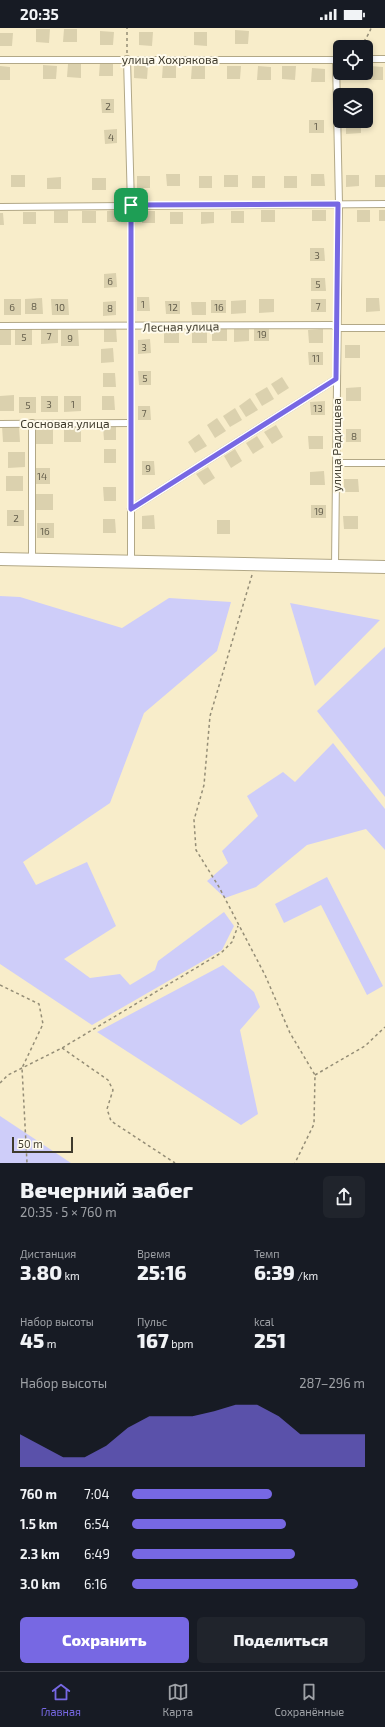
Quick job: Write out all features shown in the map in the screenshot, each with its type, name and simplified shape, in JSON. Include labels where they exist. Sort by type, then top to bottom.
[{"type":"highway","points":[[0,559],[385,567]]},
{"type":"street","points":[[127,59],[131,205],[131,561]]},
{"type":"street","points":[[373,59],[385,59]]},
{"type":"street","name":"улица Хохрякова","points":[[0,60],[333,60]]},
{"type":"street","name":"улица Радищева","points":[[335,566],[336,379],[338,328],[338,80]]},
{"type":"street","points":[[0,207],[385,204]]},
{"type":"street","name":"Лесная улица","points":[[0,326],[131,327],[332,325],[338,328],[385,328]]},
{"type":"street","points":[[131,509],[336,379]]},
{"type":"street","points":[[32,423],[32,559]]},
{"type":"street","name":"Сосновая улица","points":[[0,424],[130,423]]},
{"type":"street","points":[[336,463],[385,463]]},
{"type":"path","points":[[127,28],[127,59]]},
{"type":"path","points":[[364,40],[370,33],[370,28]]},
{"type":"path","points":[[255,564],[210,716],[204,785],[194,820],[196,850],[220,887],[238,926],[265,975],[290,1033],[315,1075],[314,1124],[295,1163]]},
{"type":"path","points":[[0,1083],[8,1075],[62,1048],[221,953],[232,942],[238,926]]},
{"type":"path","points":[[0,985],[39,1004],[43,1024],[22,1068],[27,1163]]},
{"type":"path","points":[[315,1075],[365,1046],[385,1027]]},
{"type":"path","points":[[62,1048],[108,1080],[113,1090],[107,1109],[111,1121],[175,1163]]},
{"type":"shaded area","points":[[0,596],[20,597],[122,628],[169,598],[231,602],[217,651],[144,713],[110,803],[23,862],[36,885],[87,862],[116,926],[64,959],[90,978],[120,974],[130,985],[155,970],[158,961],[224,912],[234,926],[222,950],[92,1025],[0,964]]},
{"type":"shaded area","points":[[290,603],[380,620],[315,686]]},
{"type":"shaded area","points":[[385,647],[385,797],[317,711]]},
{"type":"shaded area","points":[[333,743],[385,809],[385,850],[366,829],[307,845],[256,887],[225,898],[207,881],[228,863],[222,851],[258,816],[247,796],[283,772],[295,782]]},
{"type":"shaded area","points":[[327,877],[383,986],[367,995],[321,905],[284,923],[275,904]]},
{"type":"shaded area","points":[[223,965],[254,992],[260,1007],[240,1030],[258,1114],[241,1125],[97,1032]]},
{"type":"shaded area","points":[[0,1116],[71,1163],[0,1163]]},
{"type":"building","points":[[36,29],[50,29],[49,43],[36,42]]},
{"type":"building","points":[[64,29],[77,29],[77,42],[63,42]]},
{"type":"building","points":[[235,30],[249,31],[248,44],[235,44]]},
{"type":"building","points":[[100,31],[114,32],[113,45],[100,45]]},
{"type":"building","points":[[139,32],[153,32],[152,46],[139,45]]},
{"type":"building","points":[[194,32],[207,32],[207,46],[194,45]]},
{"type":"building","points":[[0,33],[13,33],[12,46],[0,46]]},
{"type":"building","points":[[100,62],[113,63],[113,76],[99,76]]},
{"type":"building","points":[[68,64],[81,64],[81,78],[67,77]]},
{"type":"building","points":[[163,64],[176,65],[176,78],[162,78]]},
{"type":"building","points":[[43,65],[57,66],[56,79],[43,79]]},
{"type":"building","points":[[134,65],[148,65],[147,79],[134,78]]},
{"type":"building","points":[[192,65],[205,66],[205,79],[191,79]]},
{"type":"building","points":[[0,66],[10,67],[10,80],[0,80]]},
{"type":"building","points":[[227,66],[241,66],[240,79],[227,79]]},
{"type":"building","points":[[258,66],[271,67],[271,80],[257,80]]},
{"type":"building","points":[[282,66],[296,66],[295,80],[282,79]]},
{"type":"building","points":[[373,66],[383,67],[383,80],[373,80]]},
{"type":"building","points":[[312,68],[325,69],[325,82],[311,82]]},
{"type":"building","points":[[101,99],[114,99],[114,113],[102,113]]},
{"type":"building","points":[[309,120],[324,120],[324,133],[309,133]]},
{"type":"building","points":[[346,128],[361,128],[361,133],[346,134]]},
{"type":"building","points":[[117,129],[117,143],[105,144],[104,130]]},
{"type":"building","points":[[166,174],[180,174],[180,186],[167,186]]},
{"type":"building","points":[[311,174],[324,174],[325,186],[311,186]]},
{"type":"building","points":[[11,175],[25,175],[25,187],[11,187]]},
{"type":"building","points":[[224,175],[238,175],[238,187],[224,187]]},
{"type":"building","points":[[346,175],[359,175],[359,186],[346,187]]},
{"type":"building","points":[[375,175],[385,175],[385,187],[375,187]]},
{"type":"building","points":[[137,176],[150,176],[150,188],[137,188]]},
{"type":"building","points":[[199,176],[212,176],[212,188],[199,188]]},
{"type":"building","points":[[252,176],[265,176],[265,188],[252,188]]},
{"type":"building","points":[[284,176],[297,176],[297,188],[284,188]]},
{"type":"building","points":[[61,177],[61,189],[47,189],[47,178]]},
{"type":"building","points":[[92,178],[106,178],[106,190],[92,190]]},
{"type":"building","points":[[120,210],[120,222],[107,222],[107,211]]},
{"type":"building","points":[[261,210],[275,210],[275,222],[261,222]]},
{"type":"building","points":[[312,210],[326,210],[326,221],[312,221]]},
{"type":"building","points":[[357,210],[370,210],[370,222],[357,222]]},
{"type":"building","points":[[379,210],[385,210],[385,221],[379,221]]},
{"type":"building","points":[[54,211],[68,211],[68,223],[54,223]]},
{"type":"building","points":[[82,211],[96,211],[96,223],[82,223]]},
{"type":"building","points":[[142,211],[155,211],[155,223],[142,223]]},
{"type":"building","points":[[231,211],[244,211],[244,223],[231,223]]},
{"type":"building","points":[[23,212],[36,212],[36,224],[23,224]]},
{"type":"building","points":[[170,212],[183,212],[183,224],[170,224]]},
{"type":"building","points":[[201,212],[214,212],[214,223],[201,224]]},
{"type":"building","points":[[0,213],[3,213],[4,225],[0,225]]},
{"type":"building","points":[[310,248],[324,248],[325,261],[310,261]]},
{"type":"building","points":[[116,273],[117,287],[104,288],[104,274]]},
{"type":"building","points":[[311,278],[325,278],[326,291],[311,291]]},
{"type":"building","points":[[137,297],[149,297],[150,311],[137,311]]},
{"type":"building","points":[[42,298],[43,314],[25,314],[25,299]]},
{"type":"building","points":[[366,298],[379,298],[380,311],[366,312]]},
{"type":"building","points":[[4,299],[21,299],[21,315],[4,315]]},
{"type":"building","points":[[51,299],[68,299],[69,315],[52,315]]},
{"type":"building","points":[[259,299],[274,299],[274,312],[259,313]]},
{"type":"building","points":[[311,299],[326,299],[326,312],[311,312]]},
{"type":"building","points":[[211,300],[226,300],[226,313],[211,313]]},
{"type":"building","points":[[246,300],[246,313],[231,314],[231,301]]},
{"type":"building","points":[[116,301],[116,315],[103,316],[103,302]]},
{"type":"building","points":[[165,301],[180,301],[180,314],[166,314]]},
{"type":"building","points":[[191,302],[206,302],[206,315],[192,315]]},
{"type":"building","points":[[41,328],[58,328],[58,343],[41,344]]},
{"type":"building","points":[[104,328],[116,328],[117,342],[104,342]]},
{"type":"building","points":[[212,328],[227,328],[227,341],[212,341]]},
{"type":"building","points":[[234,328],[249,328],[249,341],[234,342]]},
{"type":"building","points":[[254,328],[269,328],[269,341],[254,341]]},
{"type":"building","points":[[0,329],[11,329],[11,345],[0,345]]},
{"type":"building","points":[[32,329],[32,345],[15,345],[15,330]]},
{"type":"building","points":[[323,329],[323,343],[309,343],[308,330]]},
{"type":"building","points":[[61,330],[78,330],[79,346],[61,346]]},
{"type":"building","points":[[164,330],[179,330],[179,343],[164,343]]},
{"type":"building","points":[[192,330],[207,330],[207,343],[192,343]]},
{"type":"building","points":[[150,339],[151,353],[138,354],[138,340]]},
{"type":"building","points":[[345,345],[360,345],[360,358],[345,358]]},
{"type":"building","points":[[113,348],[114,362],[101,363],[101,349]]},
{"type":"building","points":[[308,352],[323,352],[323,365],[309,365]]},
{"type":"building","points":[[138,371],[151,371],[151,385],[139,385]]},
{"type":"building","points":[[103,373],[115,373],[116,387],[103,387]]},
{"type":"building","points":[[282,377],[289,388],[278,395],[271,384]]},
{"type":"building","points":[[267,387],[274,399],[262,406],[255,394]]},
{"type":"building","points":[[361,387],[361,401],[346,401],[346,388]]},
{"type":"building","points":[[14,395],[14,411],[0,411],[0,396]]},
{"type":"building","points":[[41,396],[58,396],[58,412],[41,412]]},
{"type":"building","points":[[64,396],[81,396],[81,411],[64,412]]},
{"type":"building","points":[[102,396],[114,396],[115,410],[102,410]]},
{"type":"building","points":[[19,397],[36,397],[36,413],[19,413]]},
{"type":"building","points":[[250,398],[258,410],[246,417],[239,406]]},
{"type":"building","points":[[325,401],[325,415],[311,415],[310,402]]},
{"type":"building","points":[[138,406],[150,406],[151,420],[138,420]]},
{"type":"building","points":[[235,408],[242,420],[230,427],[223,416]]},
{"type":"building","points":[[217,418],[226,431],[215,438],[207,425]]},
{"type":"building","points":[[276,425],[283,437],[272,444],[264,432]]},
{"type":"building","points":[[2,426],[19,426],[20,442],[3,442]]},
{"type":"building","points":[[64,426],[81,426],[81,442],[64,442]]},
{"type":"building","points":[[103,426],[116,426],[116,440],[104,440]]},
{"type":"building","points":[[36,428],[53,428],[53,444],[36,444]]},
{"type":"building","points":[[346,429],[361,429],[361,442],[346,442]]},
{"type":"building","points":[[199,434],[207,446],[195,453],[188,442]]},
{"type":"building","points":[[257,436],[264,447],[253,454],[246,443]]},
{"type":"building","points":[[308,436],[323,436],[323,449],[309,449]]},
{"type":"building","points":[[104,449],[116,449],[116,463],[104,463]]},
{"type":"building","points":[[235,449],[242,461],[231,468],[224,456]]},
{"type":"building","points":[[8,452],[25,452],[25,467],[8,468]]},
{"type":"building","points":[[142,461],[154,461],[155,475],[142,475]]},
{"type":"building","points":[[208,467],[215,478],[204,485],[196,474]]},
{"type":"building","points":[[33,468],[50,468],[50,484],[33,484]]},
{"type":"building","points":[[324,471],[325,485],[310,485],[310,472]]},
{"type":"building","points":[[6,476],[23,476],[23,491],[6,491]]},
{"type":"building","points":[[344,479],[358,479],[359,492],[344,492]]},
{"type":"building","points":[[103,487],[116,487],[116,501],[104,501]]},
{"type":"building","points":[[36,494],[53,494],[53,510],[36,510]]},
{"type":"building","points":[[311,505],[326,505],[326,518],[311,518]]},
{"type":"building","points":[[7,510],[24,510],[24,526],[7,526]]},
{"type":"building","points":[[154,515],[155,529],[142,529],[142,516]]},
{"type":"building","points":[[343,516],[358,516],[358,529],[344,529]]},
{"type":"building","points":[[103,519],[115,519],[116,533],[103,533]]},
{"type":"building","points":[[217,520],[230,520],[230,534],[217,534]]},
{"type":"building","points":[[37,523],[54,523],[54,538],[37,538]]},
{"type":"route","points":[[338,204],[338,328],[336,379],[131,509],[130,423],[131,205],[338,204]]}]
